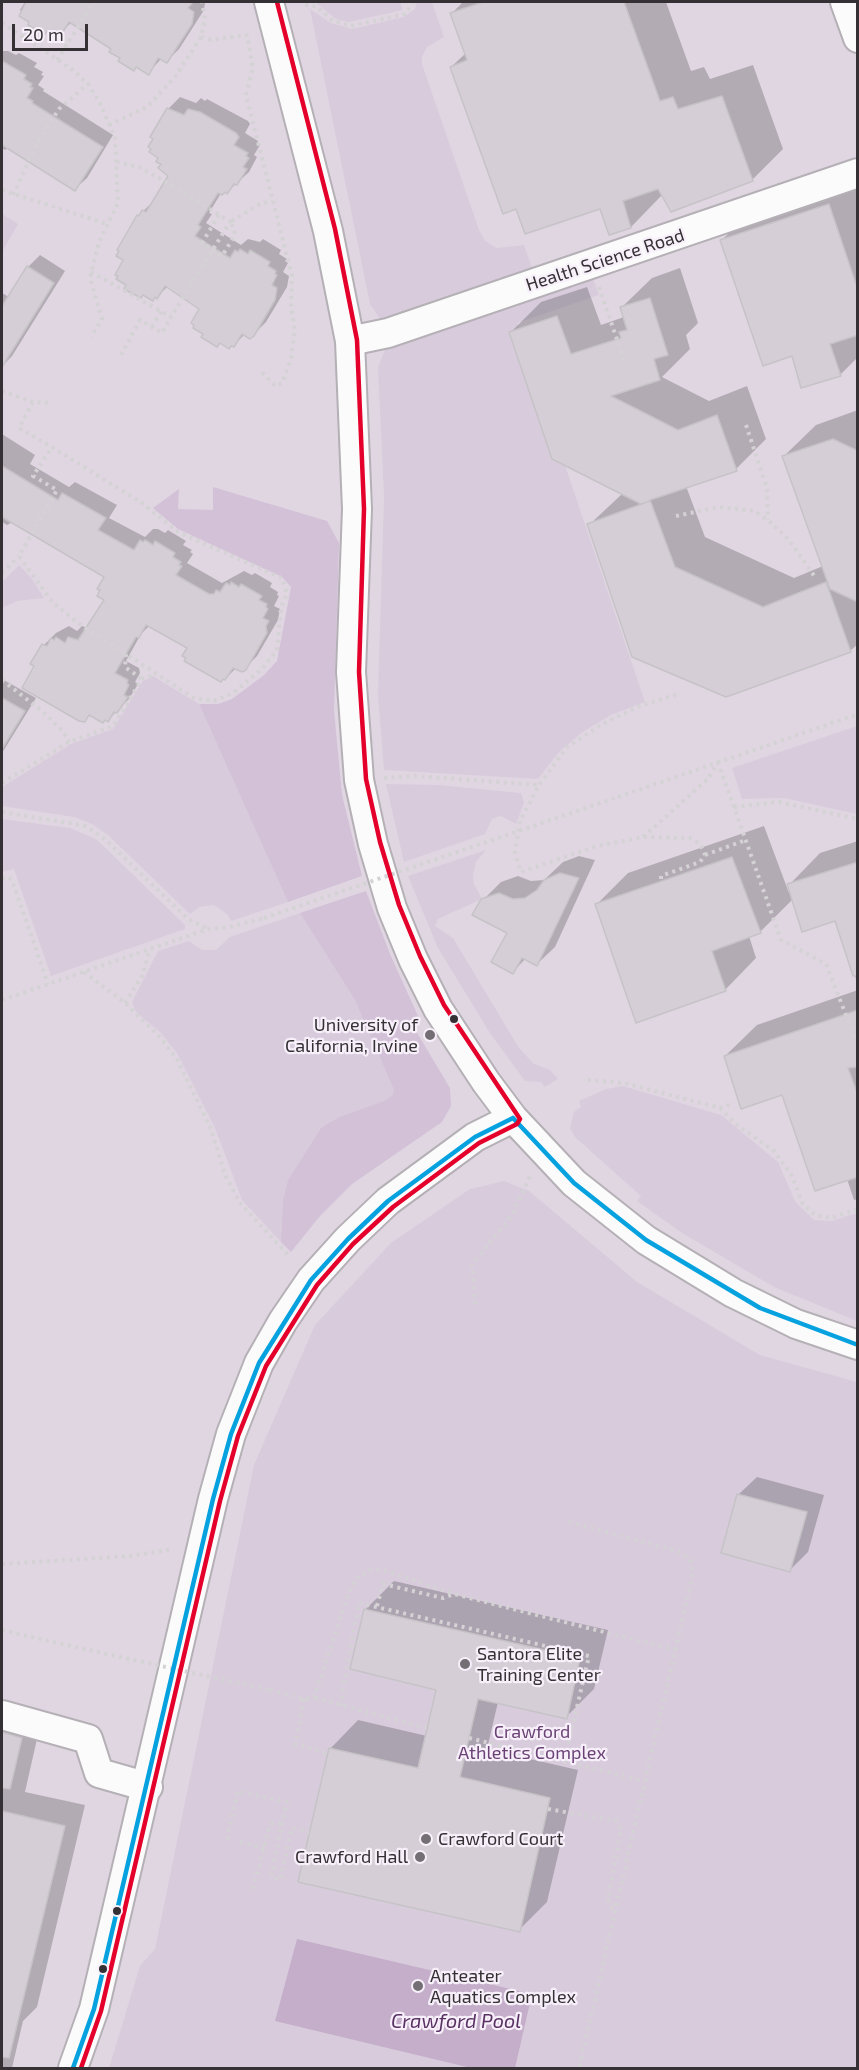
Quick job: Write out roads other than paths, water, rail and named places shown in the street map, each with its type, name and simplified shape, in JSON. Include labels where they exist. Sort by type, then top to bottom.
[{"type":"street","points":[[269,2],[328,231],[350,341],[357,509],[351,672],[359,780],[379,865],[392,908],[413,959],[438,1009],[513,1118],[574,1183],[646,1240],[760,1308],[858,1346]]},
{"type":"street","points":[[845,2],[858,38]]},
{"type":"street","name":"Health Science Road","points":[[350,341],[388,333],[858,173]]},
{"type":"street","points":[[73,2068],[94,2009],[148,1787],[213,1499],[231,1434],[259,1363],[283,1321],[311,1280],[348,1239],[388,1201],[476,1137],[513,1118]]},
{"type":"street","points":[[2,1715],[88,1739],[99,1773],[148,1787]]},
{"type":"water","name":"Crawford Pool","points":[[297,1939],[532,1994],[515,2068],[471,2068],[275,2021]]},
{"type":"place","name":"University of California, Irvine","points":[[430,1035]]},
{"type":"place","name":"Santora Elite Training Center","points":[[465,1664]]},
{"type":"place","name":"Crawford Court","points":[[426,1839]]},
{"type":"place","name":"Crawford Hall","points":[[420,1857]]},
{"type":"place","name":"Anteater Aquatics Complex","points":[[418,1986]]},
{"type":"park label","name":"Crawford Athletics Complex","points":[[532,1742]]}]
